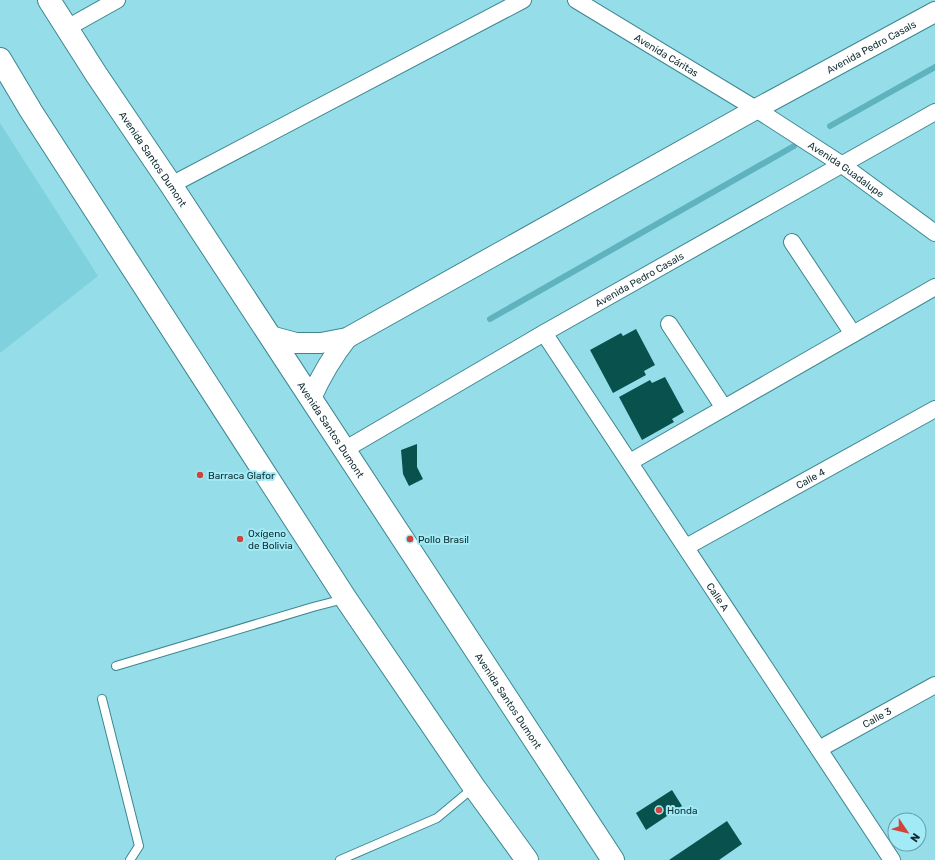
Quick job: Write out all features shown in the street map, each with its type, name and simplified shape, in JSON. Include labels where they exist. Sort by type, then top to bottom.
[{"type":"main road","name":"Avenida Santos Dumont","points":[[49,0],[96,74],[171,185],[613,860]]},
{"type":"main road","points":[[0,59],[31,111],[346,599],[474,787],[527,860]]},
{"type":"street","points":[[67,28],[116,0]]},
{"type":"street","points":[[171,185],[524,0]]},
{"type":"street","name":"Avenida Cáritas","points":[[576,0],[756,109]]},
{"type":"street","name":"Avenida Pedro Casals","points":[[270,336],[296,343],[321,343],[347,338],[756,109],[935,12]]},
{"type":"street","name":"Avenida Guadalupe","points":[[756,109],[841,164],[935,232]]},
{"type":"street","name":"Avenida Pedro Casals","points":[[344,450],[544,333],[935,112]]},
{"type":"street","points":[[792,242],[853,334]]},
{"type":"street","points":[[630,462],[935,287]]},
{"type":"street","points":[[670,324],[724,408]]},
{"type":"street","name":"Calle A","points":[[544,333],[892,860]]},
{"type":"street","name":"Avenida Pedro Casals","points":[[311,398],[320,377],[332,357],[347,338]]},
{"type":"street","name":"Calle 4","points":[[686,547],[935,409]]},
{"type":"street","name":"Calle 3","points":[[819,749],[935,685]]},
{"type":"lane","points":[[116,666],[306,609],[346,599]]},
{"type":"lane","points":[[102,700],[139,846],[130,860]]},
{"type":"lane","points":[[340,860],[437,818],[474,787]]},
{"type":"shaded area","points":[[0,123],[98,276],[0,353]]},
{"type":"building","points":[[636,329],[655,365],[644,371],[646,375],[613,393],[590,350],[621,333],[623,336]]},
{"type":"building","points":[[665,377],[684,412],[672,419],[674,422],[642,440],[619,397],[650,380],[652,383]]},
{"type":"building","points":[[417,444],[417,467],[423,479],[409,486],[403,474],[401,450]]},
{"type":"building","name":"Honda","points":[[672,790],[682,806],[646,830],[636,813]]},
{"type":"building","points":[[727,821],[742,844],[719,860],[669,860]]},
{"type":"waterway","points":[[830,126],[935,67]]},
{"type":"waterway","points":[[490,319],[794,146]]},
{"type":"place","name":"Barraca Glafor","points":[[200,475]]},
{"type":"place","name":"Oxígeno de Bolivia","points":[[240,539]]},
{"type":"place","name":"Pollo Brasil","points":[[410,539]]},
{"type":"place","name":"Honda","points":[[659,810]]}]
